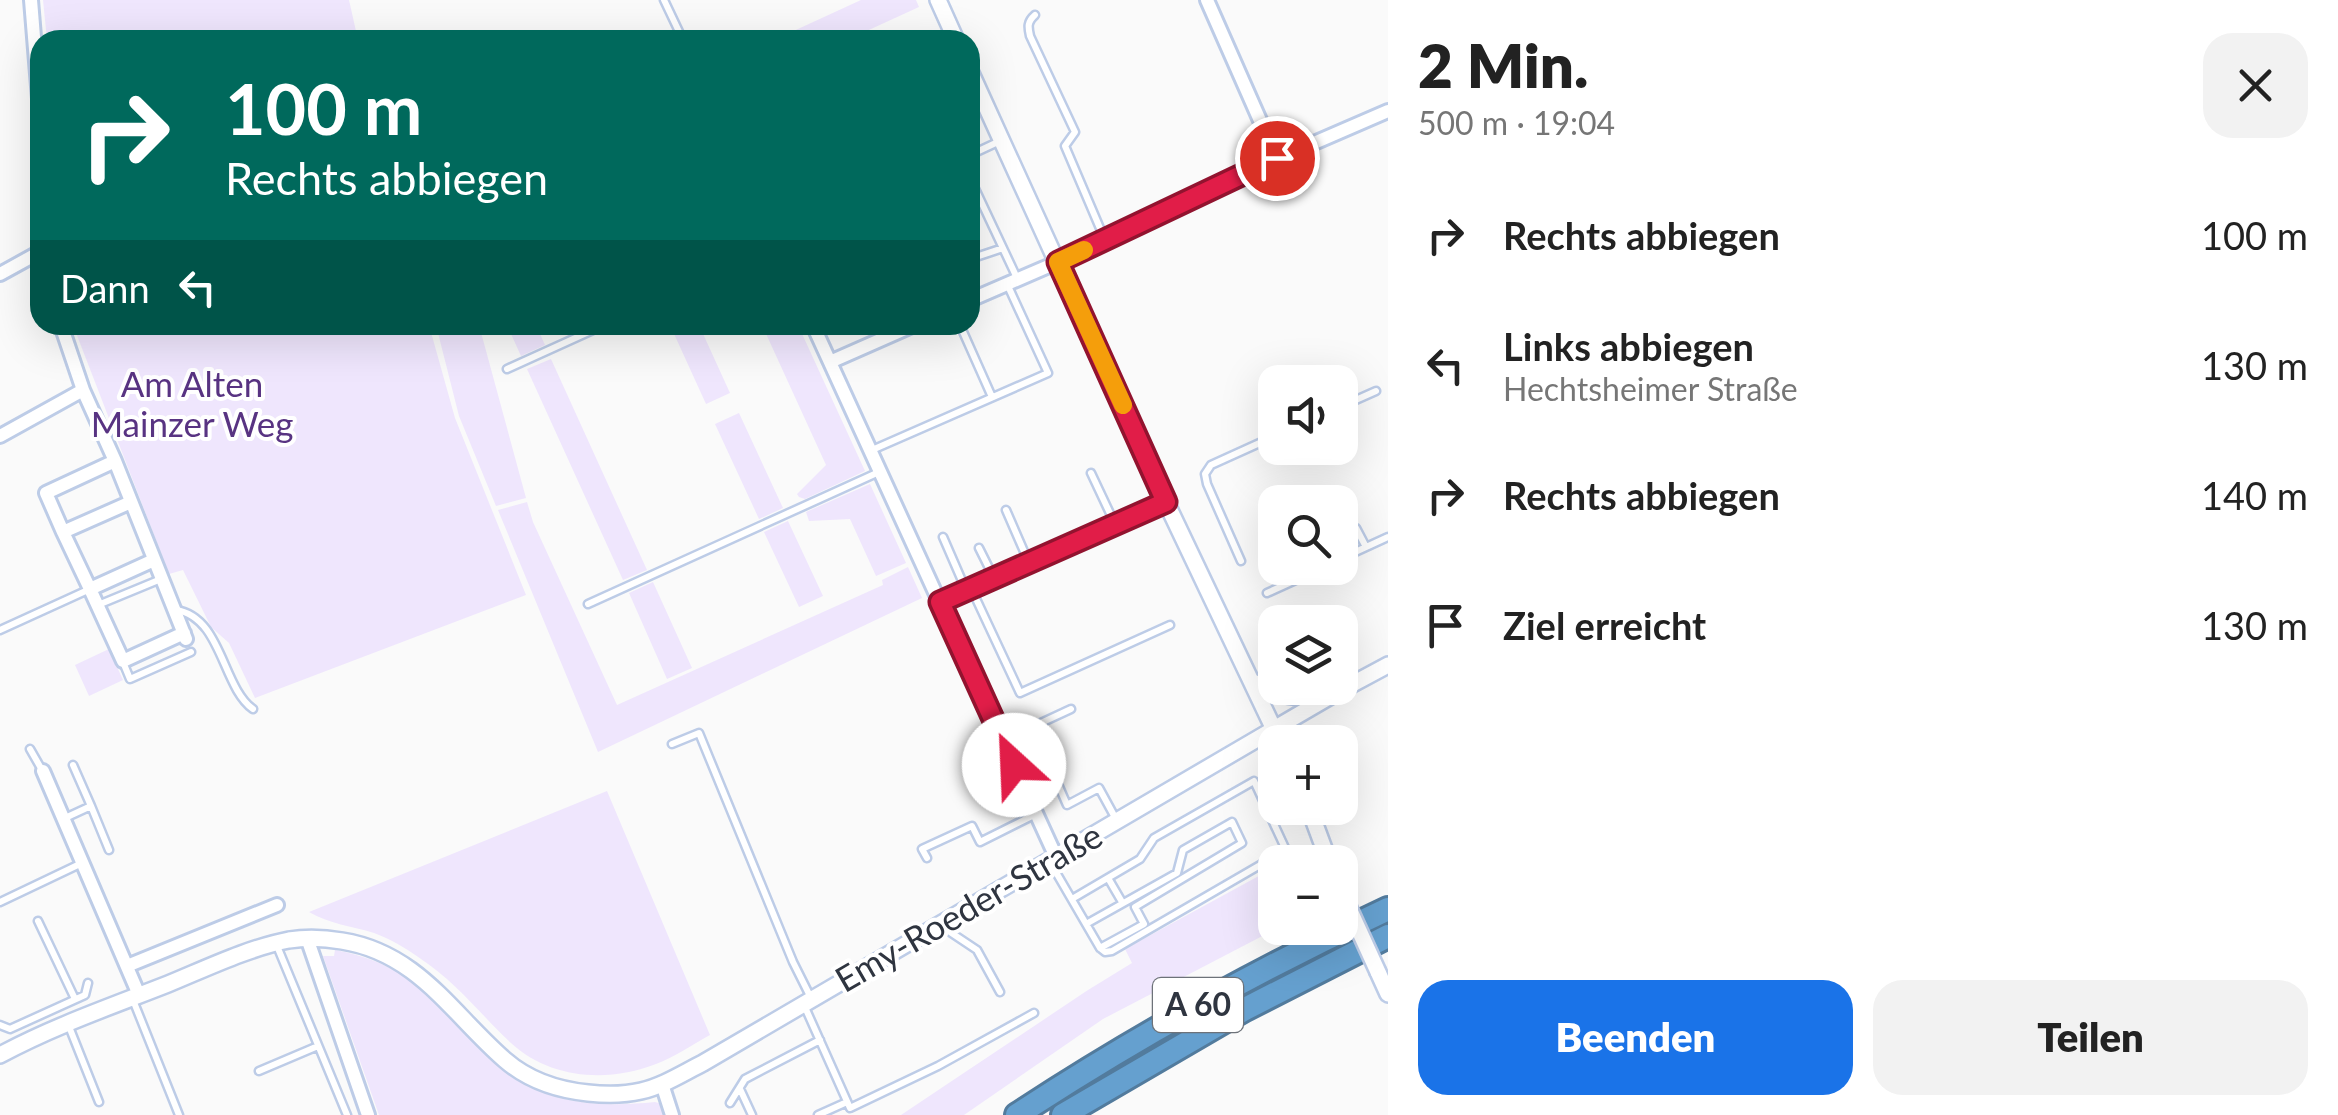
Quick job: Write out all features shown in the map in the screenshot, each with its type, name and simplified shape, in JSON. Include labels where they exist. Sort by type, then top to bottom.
[{"type":"highway","name":"A 60","points":[[1016,1115],[1171,1020],[1388,909]]},
{"type":"highway","name":"A 60","points":[[1062,1115],[1245,1008],[1388,936]]},
{"type":"street","points":[[30,0],[33,30]]},
{"type":"street","points":[[938,0],[952,30]]},
{"type":"street","points":[[1207,0],[1277,158],[1388,111]]},
{"type":"street","points":[[980,94],[1166,502],[1273,725]]},
{"type":"street","points":[[0,274],[30,258]]},
{"type":"street","points":[[980,296],[1058,262]]},
{"type":"street","points":[[65,335],[84,390],[115,461],[187,642],[122,661],[46,493],[115,461]]},
{"type":"street","points":[[818,335],[1037,814],[1053,859]]},
{"type":"street","points":[[830,362],[891,335]]},
{"type":"street","points":[[0,436],[84,390]]},
{"type":"street","points":[[64,532],[131,502]]},
{"type":"street","points":[[90,590],[154,560]]},
{"type":"street","name":"Emy-Roeder-Straße","points":[[1358,681],[1388,665]]},
{"type":"street","points":[[1253,682],[1258,684]]},
{"type":"street","name":"Emy-Roeder-Straße","points":[[1293,725],[1319,705]]},
{"type":"street","name":"Emy-Roeder-Straße","points":[[0,1055],[68,1023],[276,943],[306,938],[356,944],[396,960],[419,975],[506,1061],[547,1085],[601,1094],[638,1092],[703,1063],[1118,821],[1258,747]]},
{"type":"street","points":[[43,771],[127,966],[136,997]]},
{"type":"street","points":[[127,966],[277,904]]},
{"type":"street","points":[[1358,928],[1388,994]]},
{"type":"street","points":[[306,938],[368,1115]]},
{"type":"street","points":[[662,1084],[672,1115]]},
{"type":"lane","points":[[664,0],[678,30]]},
{"type":"lane","points":[[1034,15],[1028,26],[1030,36],[1075,132],[1064,146],[1106,240]]},
{"type":"lane","points":[[980,150],[1001,141]]},
{"type":"lane","points":[[1058,262],[1277,158]]},
{"type":"lane","points":[[871,451],[1048,373],[1012,282],[1003,248],[980,199]]},
{"type":"lane","points":[[980,256],[1003,248]]},
{"type":"lane","points":[[507,369],[582,335]]},
{"type":"lane","points":[[964,335],[992,397]]},
{"type":"lane","points":[[1358,399],[1376,391]]},
{"type":"lane","points":[[1242,561],[1205,474],[1210,465],[1258,444]]},
{"type":"lane","points":[[588,604],[880,472]]},
{"type":"lane","points":[[1092,473],[1115,524]]},
{"type":"lane","points":[[940,602],[1166,502]]},
{"type":"lane","points":[[1006,510],[1029,562]]},
{"type":"lane","points":[[1358,532],[1366,547]]},
{"type":"lane","points":[[943,537],[1020,693],[1170,625]]},
{"type":"lane","points":[[1358,551],[1388,537]]},
{"type":"lane","points":[[979,548],[994,578]]},
{"type":"lane","points":[[97,606],[162,578]]},
{"type":"lane","points":[[1267,593],[1285,585]]},
{"type":"lane","points":[[0,630],[90,590]]},
{"type":"lane","points":[[174,610],[187,612],[204,627],[253,709]]},
{"type":"lane","points":[[122,661],[130,679],[187,642]]},
{"type":"lane","points":[[1003,740],[1072,710]]},
{"type":"lane","points":[[1033,727],[1067,805],[1099,788],[1118,821]]},
{"type":"lane","points":[[672,744],[699,733],[850,1108],[1034,1013]]},
{"type":"lane","points":[[30,749],[43,771]]},
{"type":"lane","points":[[74,766],[109,850]]},
{"type":"lane","points":[[1053,859],[1074,902],[1086,924],[1105,952],[1286,850],[1254,780],[1154,838],[1140,858],[1074,902]]},
{"type":"lane","points":[[64,818],[91,806]]},
{"type":"lane","points":[[926,858],[922,849],[972,826],[980,842],[1037,814]]},
{"type":"lane","points":[[1086,924],[1177,873],[1182,850],[1232,822],[1242,843],[1135,907],[1144,924],[1100,948]]},
{"type":"lane","points":[[0,902],[83,863]]},
{"type":"lane","points":[[1108,877],[1122,902]]},
{"type":"lane","points":[[38,921],[75,999]]},
{"type":"lane","points":[[944,922],[950,932],[977,950],[1000,992]]},
{"type":"lane","points":[[276,943],[346,1114]]},
{"type":"lane","points":[[0,1025],[10,1029],[85,995],[88,983]]},
{"type":"lane","points":[[136,997],[179,1115]]},
{"type":"lane","points":[[68,1023],[99,1102]]},
{"type":"lane","points":[[730,1103],[745,1079],[820,1040]]},
{"type":"lane","points":[[258,1070],[318,1046]]},
{"type":"lane","points":[[740,1087],[752,1115]]},
{"type":"lane","points":[[818,1115],[847,1102]]},
{"type":"green space","points":[[43,0],[349,0],[356,30],[46,30]]},
{"type":"green space","points":[[861,0],[916,0],[919,7],[869,30],[796,30]]},
{"type":"green space","name":"Am Alten Mainzer Weg","points":[[77,335],[432,335],[455,418],[526,595],[255,698],[229,643],[211,627],[183,570],[169,574]]},
{"type":"green space","points":[[439,335],[482,335],[526,498],[496,506],[459,416]]},
{"type":"green space","points":[[512,335],[540,335],[545,345],[521,356]]},
{"type":"green space","points":[[675,335],[704,335],[730,393],[706,404]]},
{"type":"green space","points":[[767,335],[803,335],[865,471],[805,499],[799,497],[797,494],[826,465]]},
{"type":"green space","points":[[551,359],[647,570],[623,580],[527,369]]},
{"type":"green space","points":[[739,413],[783,508],[759,519],[715,424]]},
{"type":"green space","points":[[870,484],[906,563],[876,576],[850,519],[809,521],[806,512]]},
{"type":"green space","points":[[527,502],[617,705],[883,585],[882,580],[908,567],[922,598],[598,752],[498,510]]},
{"type":"green space","points":[[788,521],[823,596],[799,607],[764,532]]},
{"type":"green space","points":[[653,582],[692,668],[667,679],[629,593]]},
{"type":"green space","points":[[109,649],[123,680],[89,696],[75,665]]},
{"type":"green space","points":[[607,791],[710,1035],[656,1064],[599,1075],[543,1064],[511,1043],[446,978],[410,952],[380,935],[309,912]]},
{"type":"green space","points":[[1258,876],[1258,938],[1103,1019],[964,1115],[901,1115],[1132,963],[1125,949]]},
{"type":"green space","points":[[335,950],[381,964],[416,984],[503,1067],[528,1085],[575,1101],[655,1102],[662,1104],[664,1115],[379,1115],[323,956],[334,956]]},
{"type":"slow traffic","points":[[1084,250],[1058,262],[1123,405]]},
{"type":"route","points":[[1014,765],[940,602],[1166,502],[1058,262],[1277,158]]}]
